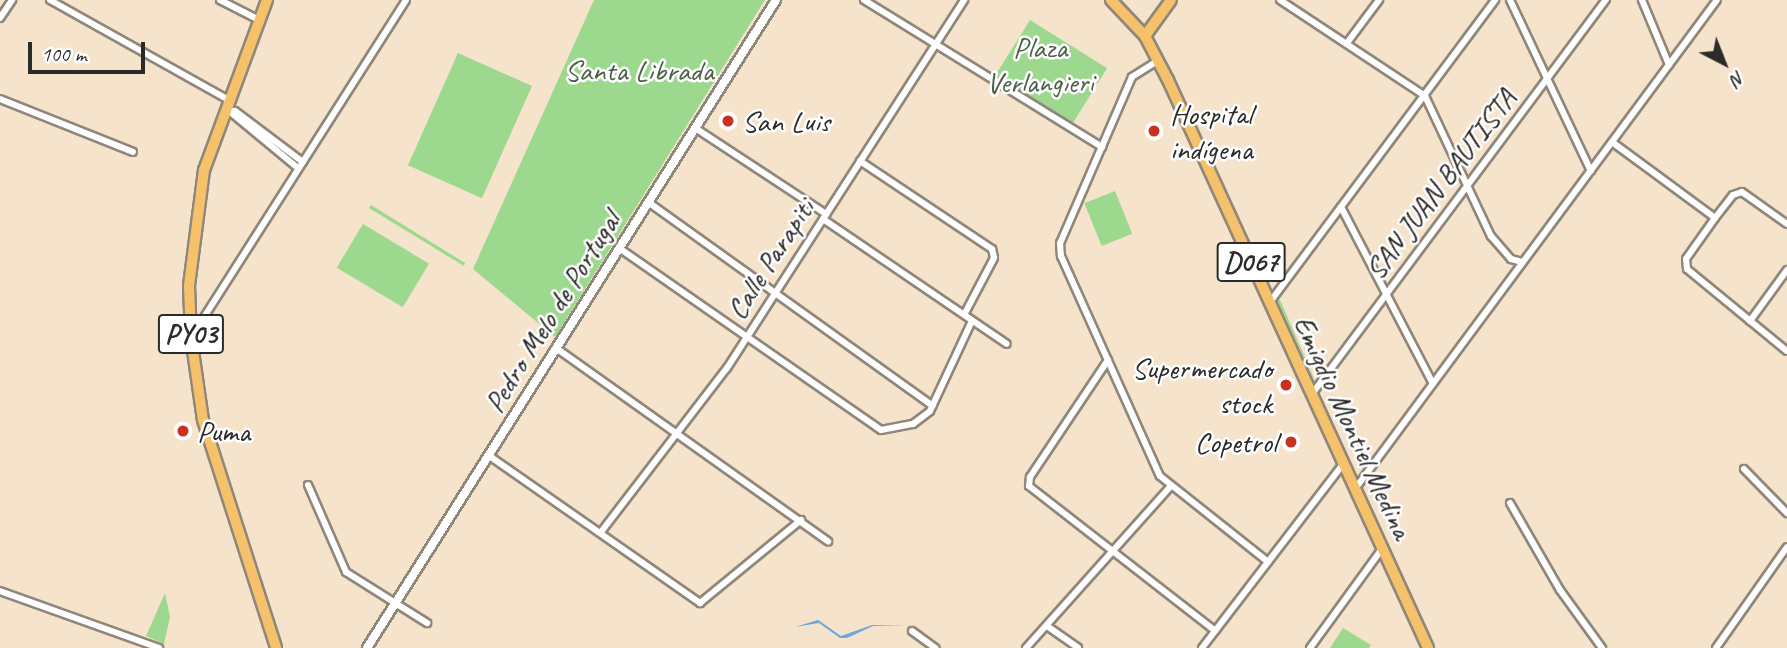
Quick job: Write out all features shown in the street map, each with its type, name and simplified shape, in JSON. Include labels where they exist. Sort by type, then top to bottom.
[{"type":"highway","name":"PY03","points":[[267,0],[226,106],[194,217],[191,337],[214,465],[276,648]]},
{"type":"main road","name":"D067","points":[[1111,0],[1144,36]]},
{"type":"main road","points":[[1144,36],[1171,0]]},
{"type":"main road","name":"Emigdio Montiel Medina","points":[[1144,36],[1159,60],[1428,648]]},
{"type":"street","points":[[0,18],[12,0]]},
{"type":"street","points":[[50,0],[235,111],[301,165]]},
{"type":"street","points":[[220,0],[259,20]]},
{"type":"street","points":[[191,337],[406,0]]},
{"type":"street","name":"Pedro Melo de Portugal","points":[[367,648],[776,0]]},
{"type":"street","points":[[864,0],[1102,147]]},
{"type":"street","name":"Calle Parapiti","points":[[601,532],[746,338],[964,0]]},
{"type":"street","points":[[1280,0],[1425,96],[1492,236],[1511,259],[1522,261]]},
{"type":"street","points":[[1347,43],[1379,0]]},
{"type":"street","points":[[1270,302],[1495,0]]},
{"type":"street","points":[[1510,0],[1591,171]]},
{"type":"street","name":"SAN JUAN BAUTISTA","points":[[1311,395],[1606,0]]},
{"type":"street","points":[[1642,0],[1669,65]]},
{"type":"street","points":[[1355,489],[1717,0]]},
{"type":"street","points":[[1159,60],[1133,74],[1060,243],[1061,256],[1153,464],[1170,487],[1268,562]]},
{"type":"street","points":[[0,99],[133,152]]},
{"type":"street","points":[[226,106],[232,118],[301,165]]},
{"type":"street","points":[[695,128],[965,313],[971,323],[1007,345]]},
{"type":"street","points":[[1612,142],[1715,218]]},
{"type":"street","points":[[860,161],[992,249],[994,258],[965,313]]},
{"type":"street","points":[[1787,224],[1742,192],[1733,195],[1686,259],[1687,269],[1787,351]]},
{"type":"street","points":[[648,202],[933,406]]},
{"type":"street","points":[[1341,207],[1433,384]]},
{"type":"street","points":[[619,248],[874,428],[900,429],[923,417],[933,406],[971,323]]},
{"type":"street","points":[[1750,321],[1787,270]]},
{"type":"street","points":[[556,348],[828,541]]},
{"type":"street","points":[[1108,359],[1030,477],[1029,486],[1215,631]]},
{"type":"street","points":[[488,455],[700,603],[800,520]]},
{"type":"street","points":[[1202,648],[1343,464]]},
{"type":"street","points":[[1744,469],[1787,513]]},
{"type":"street","points":[[308,485],[346,572],[427,623]]},
{"type":"street","points":[[1026,648],[1170,487]]},
{"type":"street","points":[[1510,503],[1560,590],[1602,648]]},
{"type":"street","points":[[1716,648],[1787,547]]},
{"type":"street","points":[[1310,648],[1382,548]]},
{"type":"street","points":[[0,591],[159,648]]},
{"type":"street","points":[[1047,626],[1078,648]]},
{"type":"street","points":[[912,631],[935,648]]},
{"type":"green space","name":"Santa Librada","points":[[594,0],[765,0],[555,337],[473,269]]},
{"type":"green space","name":"Plaza Verlangieri","points":[[1030,20],[1107,68],[1073,123],[996,75]]},
{"type":"green space","points":[[458,53],[532,86],[482,198],[408,165]]},
{"type":"green space","points":[[1115,191],[1132,234],[1102,246],[1084,203]]},
{"type":"green space","points":[[371,205],[465,263],[464,266],[369,208]]},
{"type":"green space","points":[[363,224],[429,264],[403,307],[337,268]]},
{"type":"green space","points":[[1277,300],[1280,300],[1314,378],[1313,377]]},
{"type":"green space","points":[[165,593],[170,617],[164,644],[146,636]]},
{"type":"green space","points":[[1343,628],[1371,645],[1369,648],[1330,648]]},
{"type":"water","points":[[818,620],[841,636],[872,625],[906,625],[873,626],[847,638],[840,638],[819,623],[795,627]]},
{"type":"place","name":"San Luis","points":[[728,121]]},
{"type":"place","name":"Hospital indígena","points":[[1154,131]]},
{"type":"place","name":"Supermercado stock","points":[[1286,385]]},
{"type":"place","name":"Puma","points":[[183,431]]},
{"type":"place","name":"Copetrol","points":[[1291,442]]}]
